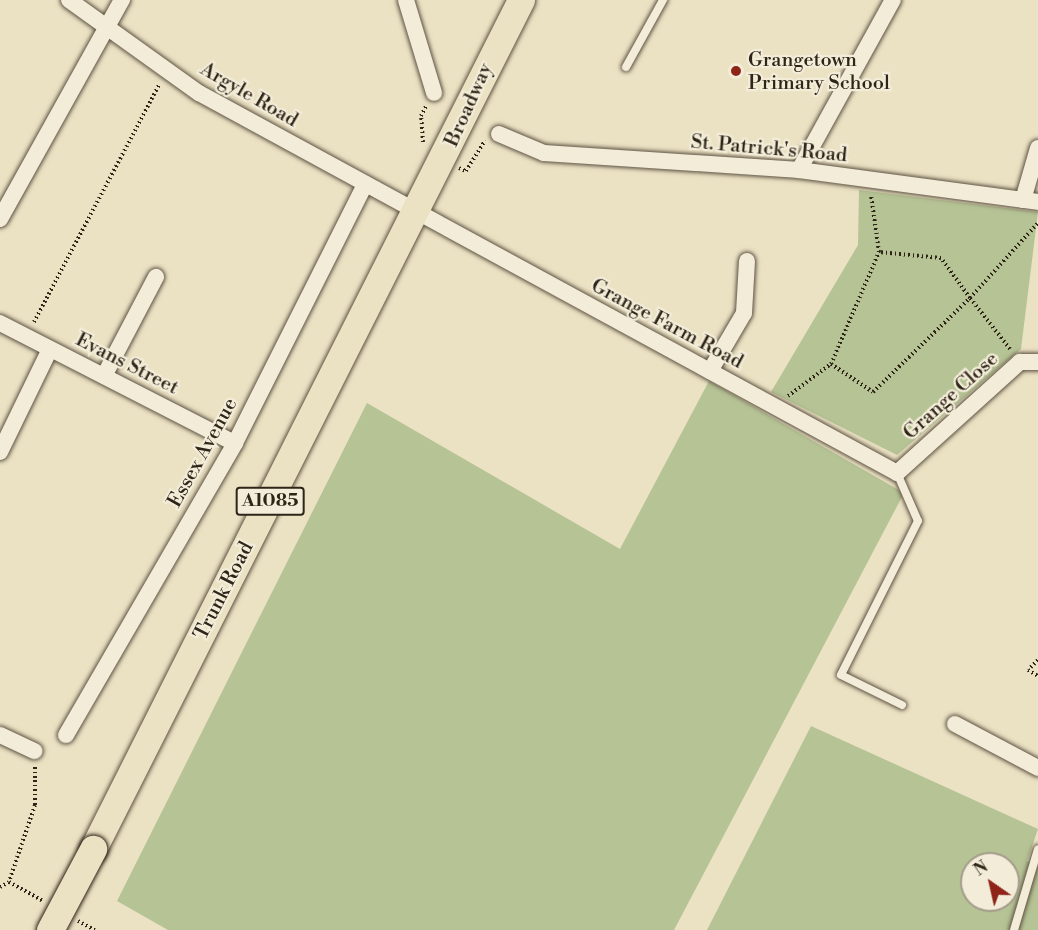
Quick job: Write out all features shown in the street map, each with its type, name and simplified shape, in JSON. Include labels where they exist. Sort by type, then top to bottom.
[{"type":"main road","name":"Broadway","points":[[446,154],[470,95],[521,0]]},
{"type":"main road","name":"Broadway","points":[[446,154],[483,99],[537,0]]},
{"type":"main road","name":"Trunk Road","points":[[58,922],[446,154]]},
{"type":"street","name":"Argyle Road","points":[[69,0],[167,71],[417,213]]},
{"type":"street","points":[[0,219],[122,0]]},
{"type":"street","points":[[406,0],[434,93]]},
{"type":"street","points":[[799,170],[892,0]]},
{"type":"street","name":"St. Patrick's Road","points":[[499,134],[544,153],[799,170],[1030,201]]},
{"type":"street","points":[[1030,201],[1038,148]]},
{"type":"street","name":"Essex Avenue","points":[[66,735],[235,442],[365,184]]},
{"type":"street","name":"Grange Farm Road","points":[[417,213],[897,473]]},
{"type":"street","points":[[710,371],[744,313],[747,261]]},
{"type":"street","points":[[104,376],[156,277]]},
{"type":"street","name":"Evans Street","points":[[0,322],[235,442]]},
{"type":"street","points":[[0,452],[50,349]]},
{"type":"street","name":"Grange Close","points":[[897,473],[1020,362],[1038,362]]},
{"type":"street","points":[[955,724],[1038,768]]},
{"type":"street","points":[[0,735],[34,751]]},
{"type":"lane","points":[[626,67],[663,0]]},
{"type":"lane","points":[[897,473],[918,521],[841,675],[902,705]]},
{"type":"lane","points":[[1014,930],[1038,849]]},
{"type":"path","points":[[27,337],[167,71]]},
{"type":"path","points":[[775,407],[831,363],[879,252],[869,180]]},
{"type":"path","points":[[831,363],[873,392],[970,298],[1038,223]]},
{"type":"path","points":[[879,252],[941,258],[1020,362]]},
{"type":"path","points":[[1038,660],[1028,670],[1038,676]]},
{"type":"path","points":[[0,887],[9,882],[35,805],[34,751]]},
{"type":"path","points":[[9,882],[47,903]]},
{"type":"path","points":[[58,922],[95,930]]},
{"type":"green space","points":[[859,190],[1038,212],[1021,349],[897,455],[771,392],[858,245]]},
{"type":"green space","points":[[709,381],[904,493],[674,930],[168,930],[117,901],[367,403],[620,549]]},
{"type":"green space","points":[[811,726],[1038,829],[1027,861],[1038,867],[1038,930],[707,930]]},
{"type":"place","name":"Grangetown Primary School","points":[[736,71]]}]
